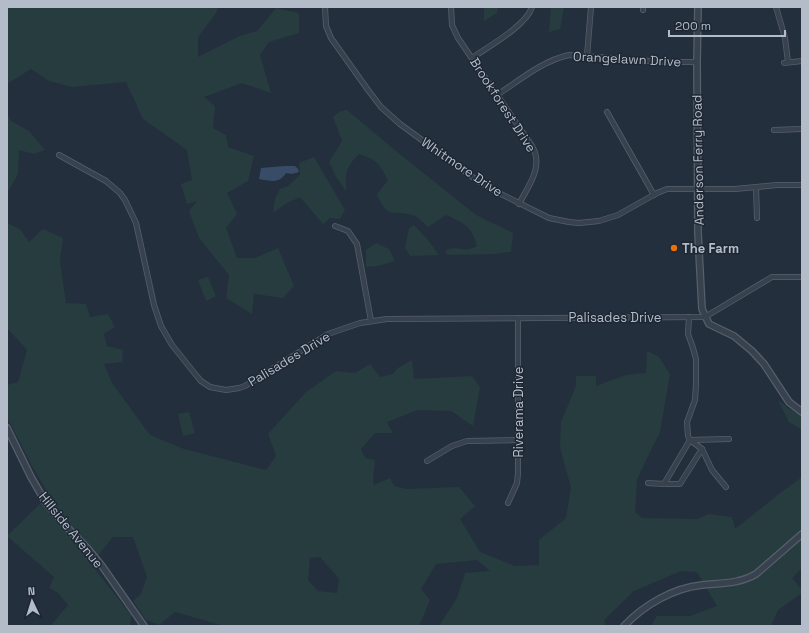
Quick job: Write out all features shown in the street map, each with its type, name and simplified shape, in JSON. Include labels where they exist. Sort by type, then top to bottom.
[{"type":"street","name":"Whitmore Drive","points":[[325,7],[326,26],[332,38],[381,107],[400,124],[478,181],[519,204],[549,218],[569,222],[590,222],[618,215],[667,189],[735,189],[802,185]]},
{"type":"street","name":"Brookforest Drive","points":[[451,7],[451,18],[454,32],[532,146],[537,158],[535,174],[519,204]]},
{"type":"street","points":[[472,58],[521,24],[529,16],[532,7]]},
{"type":"street","points":[[587,56],[591,7]]},
{"type":"street","name":"Anderson Ferry Road","points":[[698,7],[698,233],[701,302],[705,317]]},
{"type":"street","points":[[776,7],[785,38],[786,62],[802,61]]},
{"type":"street","name":"Orangelawn Drive","points":[[497,95],[544,64],[569,55],[664,62],[697,62]]},
{"type":"street","points":[[607,112],[654,195]]},
{"type":"street","points":[[774,130],[802,129]]},
{"type":"street","name":"Palisades Drive","points":[[59,155],[106,181],[120,193],[125,200],[136,223],[154,305],[161,326],[172,344],[196,375],[201,381],[210,386],[226,390],[246,386],[328,334],[348,326],[371,321],[387,319],[705,317]]},
{"type":"street","points":[[756,187],[757,218]]},
{"type":"street","points":[[335,226],[348,231],[358,244],[371,321]]},
{"type":"street","points":[[802,277],[772,278],[705,317],[712,326],[734,336],[752,351],[764,364],[789,402],[802,412]]},
{"type":"street","points":[[689,317],[688,334],[696,359],[696,376],[695,400],[687,422],[688,436],[690,440],[702,449],[712,470],[726,487]]},
{"type":"street","name":"Riverama Drive","points":[[508,503],[518,478],[518,318]]},
{"type":"street","name":"Hillside Avenue","points":[[7,428],[31,477],[46,502],[102,566],[144,626]]},
{"type":"street","points":[[690,440],[729,439]]},
{"type":"street","points":[[427,461],[452,446],[467,441],[518,440]]},
{"type":"street","points":[[664,484],[690,440]]},
{"type":"street","points":[[648,483],[680,484],[702,449]]},
{"type":"street","points":[[624,626],[646,608],[674,592],[701,585],[738,582],[748,579],[756,574],[802,534]]},
{"type":"green space","points":[[7,7],[218,7],[216,13],[198,37],[198,57],[240,36],[257,31],[276,8],[299,13],[299,33],[269,42],[260,55],[271,93],[242,83],[204,97],[215,106],[213,128],[226,135],[228,147],[254,156],[248,181],[227,193],[237,214],[226,228],[237,258],[255,258],[278,248],[294,286],[283,298],[254,294],[252,314],[226,298],[229,275],[199,238],[189,211],[197,201],[187,204],[181,184],[192,180],[187,150],[143,119],[126,82],[72,87],[49,81],[31,69],[7,84]]},
{"type":"green space","points":[[484,7],[498,7],[497,13],[484,21]]},
{"type":"green space","points":[[551,7],[564,7],[560,29],[549,32]]},
{"type":"green space","points":[[347,110],[476,215],[513,233],[511,252],[448,255],[445,251],[450,249],[468,249],[477,246],[470,229],[463,223],[446,215],[428,227],[413,215],[388,211],[384,208],[377,194],[388,180],[377,163],[365,156],[359,154],[351,163],[346,175],[346,191],[336,177],[329,162],[342,141],[333,117],[339,112]]},
{"type":"green space","points":[[7,113],[11,121],[29,131],[45,150],[34,154],[19,150],[18,174],[7,193]]},
{"type":"green space","points":[[314,157],[345,210],[340,219],[330,218],[323,224],[300,197],[285,204],[273,213],[275,199],[280,189],[288,186],[300,175],[299,163]]},
{"type":"green space","points":[[7,223],[20,229],[29,242],[43,229],[63,238],[60,261],[66,303],[86,304],[90,317],[108,314],[115,327],[104,334],[107,346],[123,350],[122,362],[104,364],[112,383],[150,435],[184,449],[266,470],[276,456],[268,434],[306,392],[336,371],[355,373],[370,364],[380,377],[393,374],[398,368],[412,360],[414,379],[472,376],[480,387],[473,426],[451,411],[418,410],[387,422],[393,433],[375,433],[361,449],[365,458],[375,460],[374,485],[390,478],[394,486],[406,489],[459,487],[475,506],[460,519],[480,552],[515,566],[539,565],[539,540],[566,518],[571,488],[560,448],[561,422],[576,386],[576,376],[596,376],[596,386],[626,375],[646,373],[647,351],[659,357],[670,374],[660,432],[637,479],[635,512],[642,518],[697,519],[709,514],[732,517],[735,529],[802,477],[802,568],[792,578],[802,590],[802,593],[778,610],[771,626],[651,626],[657,616],[690,616],[717,606],[697,572],[681,571],[634,591],[604,620],[606,626],[439,626],[457,598],[465,573],[490,571],[477,560],[436,564],[421,589],[430,600],[419,626],[224,626],[175,612],[159,625],[146,620],[133,601],[141,594],[147,577],[133,537],[113,537],[91,564],[131,615],[130,626],[50,626],[68,605],[58,593],[49,588],[54,577],[7,536],[49,495],[7,417],[7,385],[18,382],[27,350],[7,328]],"holes":[[[320,557],[339,579],[337,593],[318,591],[308,580],[310,558]]]},
{"type":"green space","points":[[414,225],[439,255],[410,256],[405,248],[409,228]]},
{"type":"green space","points":[[376,243],[389,249],[395,261],[378,266],[366,267],[366,250]]},
{"type":"green space","points":[[208,277],[216,296],[206,301],[198,280]]},
{"type":"green space","points":[[778,400],[789,409],[802,410],[802,430],[789,422]]},
{"type":"green space","points":[[189,412],[195,433],[183,436],[178,414]]},
{"type":"water","points":[[295,166],[299,172],[292,174],[286,173],[281,179],[274,181],[259,179],[261,168]]},
{"type":"place","name":"The Farm","points":[[674,248]]}]
